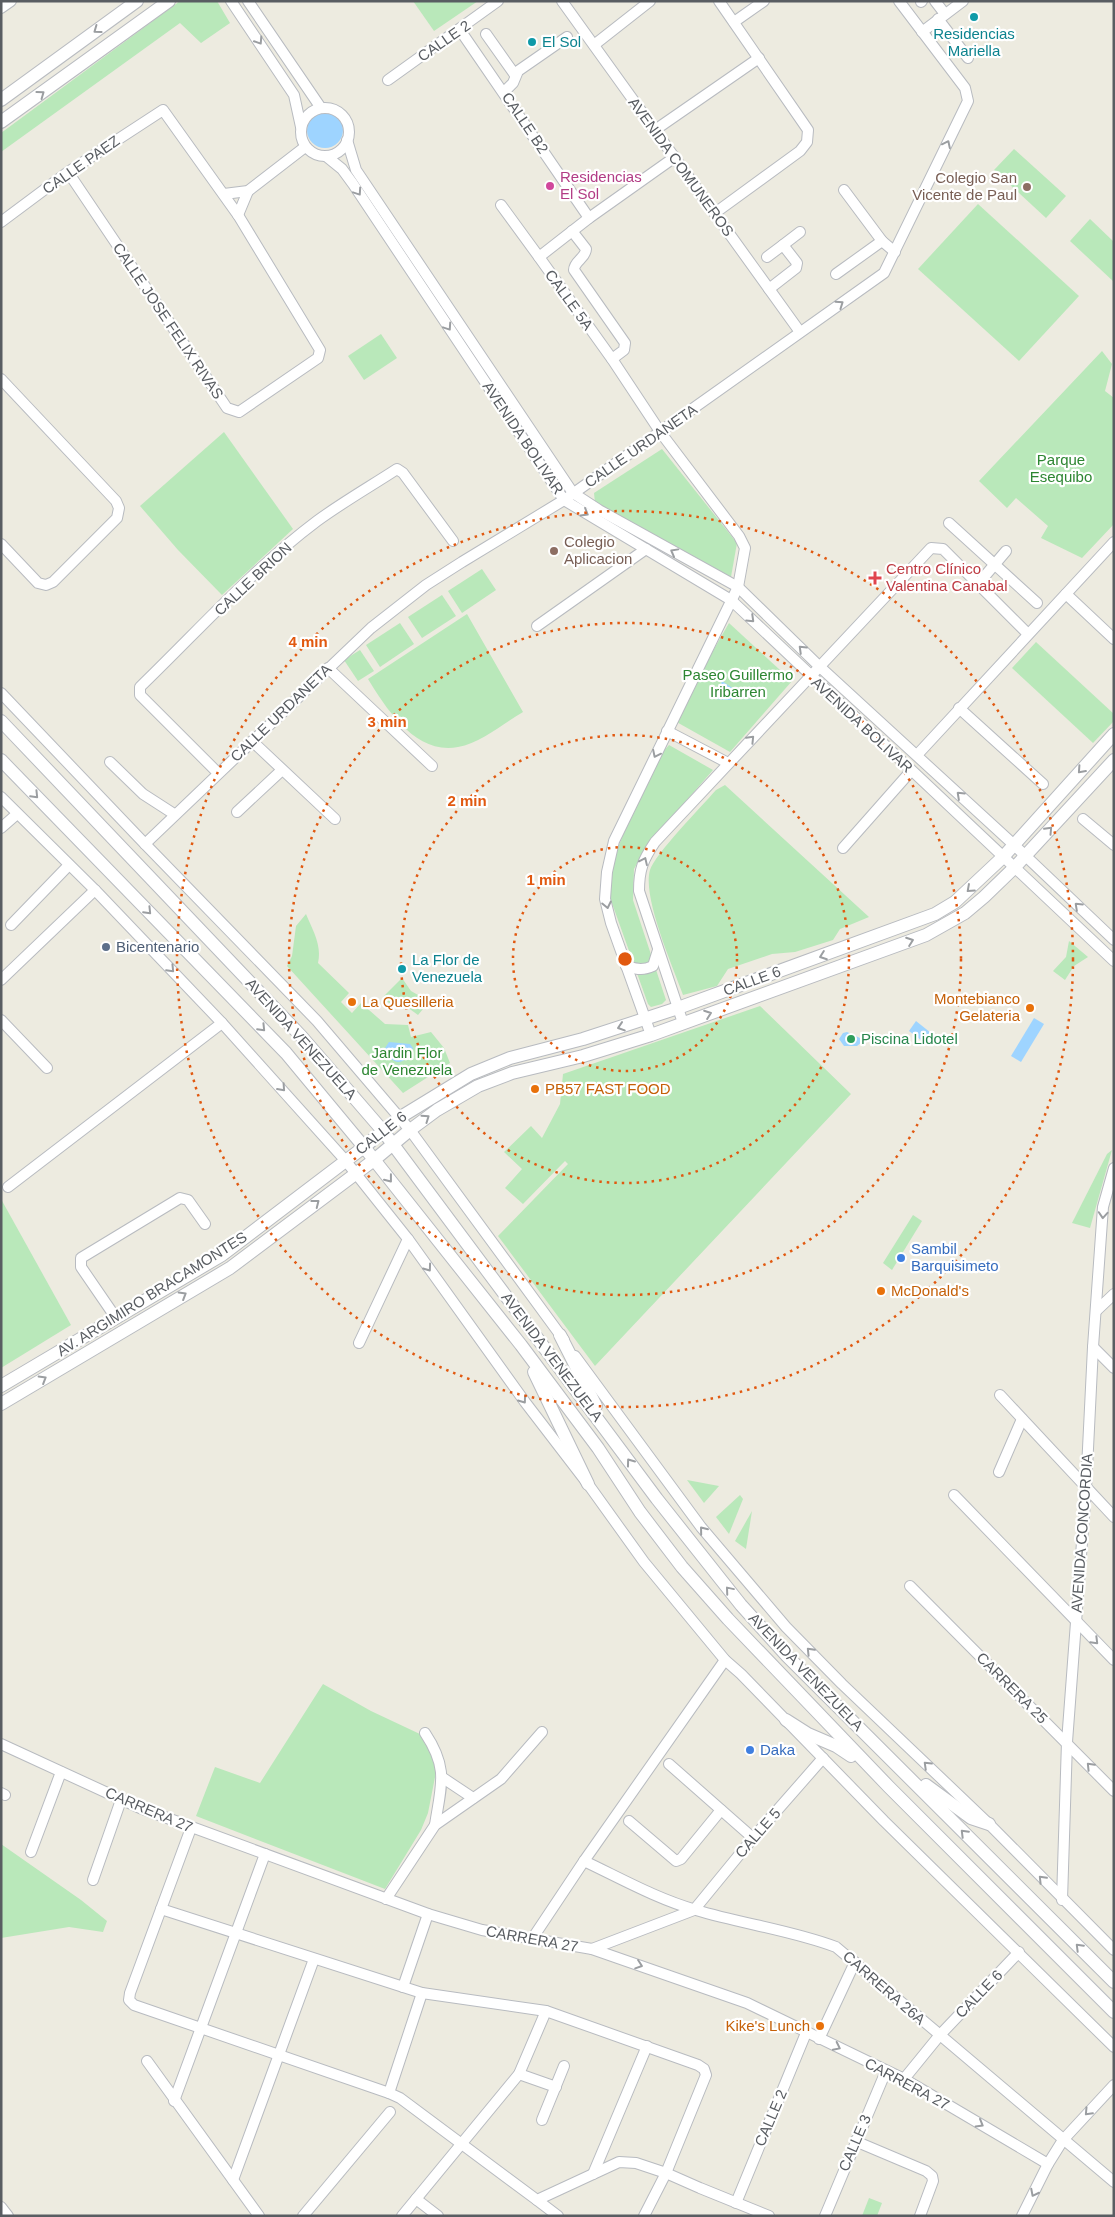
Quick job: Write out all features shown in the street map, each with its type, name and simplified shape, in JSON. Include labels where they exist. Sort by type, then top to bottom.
[{"type":"street","points":[[1,8],[12,1]]},
{"type":"street","points":[[1,100],[137,1]]},
{"type":"street","points":[[1,122],[169,1]]},
{"type":"street","points":[[231,1],[294,95],[305,146],[248,191],[238,215]]},
{"type":"street","points":[[248,1],[321,108],[308,114],[301,127]]},
{"type":"street","name":"CALLE 2","points":[[388,80],[498,1]]},
{"type":"street","name":"AVENIDA COMUNEROS","points":[[562,1],[800,332]]},
{"type":"street","points":[[594,45],[650,1]]},
{"type":"street","points":[[715,213],[800,151],[807,142],[808,130],[719,1]]},
{"type":"street","points":[[734,22],[764,1]]},
{"type":"street","points":[[899,1],[922,32],[963,1]]},
{"type":"street","points":[[935,1],[941,16],[968,58]]},
{"type":"street","name":"CALLE B2","points":[[460,30],[589,218]]},
{"type":"street","name":"CALLE URDANETA","points":[[145,844],[174,814],[371,628],[426,585],[564,500],[884,273],[968,101],[965,88],[922,32]]},
{"type":"street","points":[[486,34],[515,75]]},
{"type":"street","points":[[504,92],[513,83],[518,70],[567,37]]},
{"type":"street","points":[[655,130],[759,58]]},
{"type":"street","name":"AVENIDA BOLIVAR","points":[[321,108],[335,110],[345,119],[349,133],[347,140],[356,170],[573,493],[599,510],[738,587],[820,667],[1013,844],[1114,940]]},
{"type":"street","name":"CALLE PAEZ","points":[[1,222],[68,172],[163,110]]},
{"type":"street","name":"CALLE JOSE FELIX RIVAS","points":[[68,172],[227,408],[239,412],[318,358],[320,350],[238,215],[163,110]]},
{"type":"street","points":[[326,156],[337,153],[347,140]]},
{"type":"street","name":"AVENIDA BOLIVAR","points":[[305,146],[318,155],[326,156],[342,168],[564,500],[731,600],[810,677],[1114,961]]},
{"type":"street","name":"CALLE 5A","points":[[651,1035],[626,966],[605,899],[607,872],[614,841],[738,587],[745,548],[743,542],[661,433],[612,359],[539,257],[589,218],[675,157]]},
{"type":"street","points":[[844,190],[882,241],[895,252]]},
{"type":"street","points":[[224,194],[248,191]]},
{"type":"street","points":[[501,205],[539,257]]},
{"type":"street","points":[[572,231],[586,249],[586,253],[574,267],[574,270],[625,343],[624,350],[612,359]]},
{"type":"street","points":[[767,257],[800,232]]},
{"type":"street","points":[[836,274],[882,241]]},
{"type":"street","points":[[769,289],[797,266],[797,263],[783,245]]},
{"type":"street","points":[[1,379],[116,501],[119,508],[117,518],[53,582],[46,585],[38,583],[1,544]]},
{"type":"street","name":"CALLE BRION","points":[[218,773],[140,694],[140,687],[257,573],[301,534],[334,510],[398,469],[403,473],[453,542]]},
{"type":"street","points":[[949,523],[1037,603]]},
{"type":"street","points":[[917,755],[1114,542]]},
{"type":"street","points":[[683,1024],[639,891],[639,875],[644,859],[656,842],[931,548],[943,549],[1028,634]]},
{"type":"street","points":[[538,626],[646,549]]},
{"type":"street","points":[[978,584],[1006,550]]},
{"type":"street","points":[[1066,594],[1114,639]]},
{"type":"street","points":[[328,668],[432,766]]},
{"type":"street","name":"AVENIDA VENEZUELA","points":[[1,693],[317,1021],[410,1130],[698,1524],[747,1583],[842,1684],[989,1824],[1062,1900],[1114,1950]]},
{"type":"street","points":[[959,708],[1043,784]]},
{"type":"street","name":"AVENIDA VENEZUELA","points":[[1,721],[302,1036],[383,1131],[698,1552],[748,1612],[787,1656],[1114,1982]]},
{"type":"street","points":[[667,731],[728,763]]},
{"type":"street","name":"CALLE 6","points":[[345,1160],[364,1148],[399,1118],[471,1074],[510,1058],[584,1039],[678,1008],[880,936],[927,917],[955,902],[1003,857],[1114,734]]},
{"type":"street","points":[[252,741],[335,819]]},
{"type":"street","name":"AVENIDA VENEZUELA","points":[[1,760],[286,1053],[521,1345],[598,1448],[640,1512],[682,1567],[770,1665],[1114,2012]]},
{"type":"street","points":[[1,1404],[230,1268],[355,1172],[374,1160],[393,1143],[437,1110],[478,1086],[512,1073],[583,1056],[683,1024],[926,935],[966,913],[1015,867],[1114,760]]},
{"type":"street","points":[[110,762],[143,794],[174,814]]},
{"type":"street","points":[[237,812],[282,770]]},
{"type":"street","points":[[843,848],[912,771]]},
{"type":"street","points":[[1,797],[95,890],[222,1023],[345,1160],[408,1239],[525,1402],[588,1484],[644,1562],[725,1660],[742,1674],[823,1758],[1114,2047]]},
{"type":"street","points":[[1,828],[17,814]]},
{"type":"street","points":[[1083,819],[1114,845]]},
{"type":"street","points":[[11,925],[69,865]]},
{"type":"street","points":[[1,980],[95,890]]},
{"type":"street","points":[[880,936],[885,950]]},
{"type":"street","points":[[626,966],[646,970],[653,966],[658,950]]},
{"type":"street","points":[[1,1020],[48,1068]]},
{"type":"street","points":[[8,1187],[222,1023]]},
{"type":"street","name":"AV. ARGIMIRO BRACAMONTES","points":[[1,1386],[222,1255],[345,1160]]},
{"type":"street","name":"AVENIDA CONCORDIA","points":[[1062,1900],[1066,1742],[1086,1489],[1093,1347],[1103,1207],[1114,1168]]},
{"type":"street","points":[[116,1318],[81,1267],[81,1258],[180,1198],[188,1200],[205,1224]]},
{"type":"street","points":[[359,1343],[408,1239]]},
{"type":"street","points":[[1096,1311],[1114,1294]]},
{"type":"street","points":[[560,1334],[612,1437]]},
{"type":"street","points":[[521,1345],[588,1484]]},
{"type":"street","points":[[1093,1347],[1114,1368]]},
{"type":"street","points":[[1000,1395],[1086,1489],[1114,1516]]},
{"type":"street","points":[[999,1472],[1022,1419]]},
{"type":"street","points":[[954,1495],[1114,1660]]},
{"type":"street","name":"CARRERA 25","points":[[910,1586],[1114,1790]]},
{"type":"street","points":[[532,1940],[584,1861],[725,1660]]},
{"type":"street","points":[[786,1720],[808,1734],[839,1748],[874,1772]]},
{"type":"street","points":[[386,1899],[435,1825],[502,1778],[542,1732]]},
{"type":"street","points":[[425,1733],[437,1751],[443,1778],[435,1825]]},
{"type":"street","name":"CARRERA 27","points":[[1,1744],[122,1800],[191,1828],[428,1914],[482,1930],[592,1949],[748,2004],[904,2079],[1048,2164]]},
{"type":"street","name":"CALLE 5","points":[[694,1910],[753,1838],[823,1758]]},
{"type":"street","points":[[669,1764],[753,1838]]},
{"type":"street","points":[[900,1768],[971,1818],[989,1824]]},
{"type":"street","points":[[31,1852],[61,1772]]},
{"type":"street","points":[[443,1778],[473,1798]]},
{"type":"street","points":[[93,1880],[122,1800]]},
{"type":"street","points":[[629,1821],[676,1861],[682,1859],[721,1810]]},
{"type":"street","points":[[191,1828],[129,2000],[134,2005],[400,2098],[558,2216]]},
{"type":"street","points":[[174,2101],[265,1854]]},
{"type":"street","name":"CARRERA 26A","points":[[584,1861],[638,1887],[694,1910],[812,1938],[836,1947],[1114,2182]]},
{"type":"street","points":[[161,1909],[422,1993],[546,2011],[698,2064],[704,2069],[706,2075],[666,2173],[644,2216]]},
{"type":"street","points":[[592,1949],[694,1910]]},
{"type":"street","points":[[403,1987],[428,1914]]},
{"type":"street","name":"CALLE 6","points":[[904,2079],[939,2036],[1019,1952]]},
{"type":"street","points":[[233,2180],[314,1959]]},
{"type":"street","points":[[819,2038],[855,1962]]},
{"type":"street","points":[[389,2093],[422,1993]]},
{"type":"street","points":[[402,2216],[519,2074],[546,2011]]},
{"type":"street","name":"CALLE 2","points":[[736,2203],[806,2032]]},
{"type":"street","points":[[593,2174],[647,2046]]},
{"type":"street","points":[[147,2061],[174,2101],[259,2216]]},
{"type":"street","points":[[542,2120],[564,2066]]},
{"type":"street","name":"CALLE 3","points":[[825,2216],[886,2071]]},
{"type":"street","points":[[519,2074],[556,2087]]},
{"type":"street","points":[[1022,2216],[1048,2164],[1063,2140],[1114,2085]]},
{"type":"street","points":[[303,2216],[390,2112]]},
{"type":"street","points":[[855,2141],[926,2171],[932,2176],[933,2181],[920,2216]]},
{"type":"street","points":[[537,2200],[620,2162],[636,2163],[666,2173],[769,2216]]},
{"type":"street","points":[[416,2200],[438,2216]]},
{"type":"street","points":[[1,2207],[8,2216]]},
{"type":"green space","points":[[180,1],[217,1],[230,23],[201,43],[180,23],[1,152],[1,133]]},
{"type":"green space","points":[[413,1],[478,1],[434,31]]},
{"type":"green space","points":[[1014,149],[1066,196],[1046,218],[994,170]]},
{"type":"green space","points":[[978,204],[1079,296],[1019,361],[918,269]]},
{"type":"green space","points":[[1090,219],[1114,242],[1114,282],[1070,241]]},
{"type":"green space","points":[[381,334],[397,358],[364,380],[348,356]]},
{"type":"green space","name":"Parque Esequibo","points":[[1102,351],[1112,364],[1105,391],[1114,398],[1114,524],[1082,558],[1041,538],[1048,526],[1016,498],[1007,508],[979,481]]},
{"type":"green space","points":[[224,432],[293,529],[222,595],[178,550],[140,506]]},
{"type":"green space","points":[[662,449],[737,543],[731,577],[669,545],[595,503],[594,493]]},
{"type":"green space","points":[[482,569],[496,590],[462,613],[448,591]]},
{"type":"green space","points":[[442,595],[456,616],[422,638],[408,617]]},
{"type":"green space","points":[[467,614],[523,712],[467,745],[443,748],[429,744],[404,728],[384,704],[368,679]]},
{"type":"green space","points":[[400,623],[414,644],[380,667],[366,645]]},
{"type":"green space","name":"Paseo Guillermo Iribarren","points":[[729,623],[792,681],[730,752],[673,720]]},
{"type":"green space","points":[[1036,642],[1114,714],[1114,721],[1093,743],[1012,668]]},
{"type":"green space","points":[[360,650],[374,671],[358,681],[344,660]]},
{"type":"green space","points":[[669,745],[713,770],[646,847],[634,869],[633,900],[666,1000],[662,1004],[651,1007],[648,1004],[608,892],[608,872],[633,811],[662,753]]},
{"type":"green space","points":[[725,785],[869,917],[840,929],[833,940],[795,952],[772,954],[728,969],[717,986],[683,995],[654,914],[650,897],[650,870],[660,853],[680,830],[716,790]]},
{"type":"green space","name":"Jardin Flor de Venezuela","points":[[306,914],[318,944],[318,963],[349,993],[341,1002],[352,1013],[361,1003],[385,1024],[408,1025],[411,1037],[431,1032],[444,1048],[450,1063],[403,1093],[287,966],[292,956],[296,926]]},
{"type":"green space","points":[[1069,941],[1088,957],[1074,966],[1065,980],[1053,971],[1066,957]]},
{"type":"green space","name":"Jardin Flor de Venezuela","points":[[402,978],[411,991],[418,995],[423,1009],[418,1015],[407,1007],[389,1003],[383,997]]},
{"type":"green space","points":[[760,1006],[851,1094],[595,1366],[498,1236],[568,1164],[565,1161],[523,1204],[505,1188],[522,1169],[504,1152],[531,1126],[542,1138],[560,1104],[563,1074]]},
{"type":"green space","points":[[1112,1150],[1090,1228],[1072,1223],[1107,1154]]},
{"type":"green space","points":[[1,1199],[71,1325],[1,1368]]},
{"type":"green space","points":[[913,1215],[922,1221],[892,1270],[883,1263]]},
{"type":"green space","points":[[687,1480],[719,1486],[704,1503]]},
{"type":"green space","points":[[740,1495],[743,1499],[729,1534],[716,1517]]},
{"type":"green space","points":[[752,1511],[746,1549],[735,1541]]},
{"type":"green space","points":[[323,1684],[371,1711],[422,1735],[431,1749],[437,1767],[428,1813],[421,1830],[385,1889],[196,1816],[215,1767],[260,1783]]},
{"type":"green space","points":[[1,1844],[81,1900],[107,1921],[103,1932],[69,1927],[1,1938]]},
{"type":"green space","points":[[869,2198],[882,2203],[877,2216],[862,2216]]},
{"type":"water","points":[[325,112],[332,113],[338,117],[342,123],[342,137],[338,143],[332,147],[325,148],[318,147],[312,143],[308,137],[307,130],[308,123],[312,117],[318,113]]},
{"type":"water","points":[[722,681],[737,691],[731,700],[715,699]]},
{"type":"water","points":[[1034,1018],[1044,1024],[1021,1062],[1011,1056]]},
{"type":"water","points":[[916,1021],[936,1037],[929,1046],[909,1031]]},
{"type":"water","name":"Piscina Lidotel","points":[[847,1032],[860,1038],[862,1042],[857,1046],[844,1046],[839,1039],[843,1033]]},
{"type":"water","points":[[389,1042],[410,1044],[413,1048],[403,1061],[395,1061],[391,1059],[385,1048]]},
{"type":"place","name":"Residencias Mariella","points":[[974,17]]},
{"type":"place","name":"El Sol","points":[[532,42]]},
{"type":"place","name":"Residencias El Sol","points":[[550,186]]},
{"type":"place","name":"Colegio San Vicente de Paul","points":[[1027,187]]},
{"type":"place","name":"Colegio Aplicacion","points":[[554,551]]},
{"type":"place","name":"Centro Clínico Valentina Canabal","points":[[875,578]]},
{"type":"place","name":"Bicentenario","points":[[106,947]]},
{"type":"place","name":"La Flor de Venezuela","points":[[402,969]]},
{"type":"place","name":"La Quesilleria","points":[[352,1002]]},
{"type":"place","name":"Montebianco Gelateria","points":[[1030,1008]]},
{"type":"place","name":"Piscina Lidotel","points":[[851,1039]]},
{"type":"place","name":"PB57 FAST FOOD","points":[[535,1089]]},
{"type":"place","name":"Sambil Barquisimeto","points":[[901,1258]]},
{"type":"place","name":"McDonald's","points":[[881,1291]]},
{"type":"place","name":"Daka","points":[[750,1750]]},
{"type":"place","name":"Kike's Lunch","points":[[820,2026]]}]
